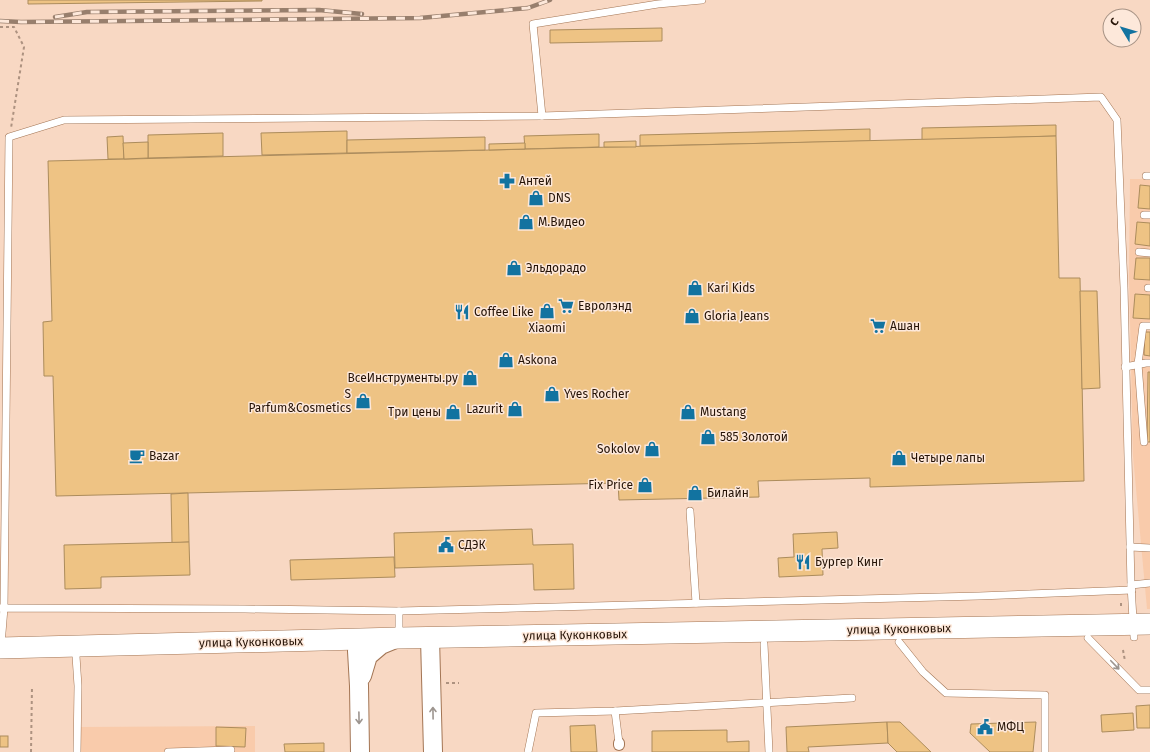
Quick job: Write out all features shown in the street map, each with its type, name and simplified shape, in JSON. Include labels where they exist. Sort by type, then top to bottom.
[{"type":"main road","name":"улица Куконковых","points":[[431,643],[764,644],[1088,638],[1138,635]]},
{"type":"main road","name":"улица Куконковых","points":[[0,651],[431,643],[1138,635]]},
{"type":"main road","points":[[431,643],[433,752]]},
{"type":"main road","name":"улица Куконковых","points":[[0,651],[76,656],[366,650],[399,644]]},
{"type":"main road","points":[[360,752],[359,686],[366,650]]},
{"type":"lane","points":[[542,116],[533,24],[657,2],[702,0]]},
{"type":"lane","points":[[0,651],[2,608],[9,137],[64,120],[542,116],[1101,97],[1117,120],[1124,287],[1130,547],[1132,588],[1138,635]]},
{"type":"lane","points":[[1140,252],[1150,253]]},
{"type":"lane","points":[[1144,442],[1138,364],[1143,326],[1150,326]]},
{"type":"lane","points":[[1125,367],[1150,363]]},
{"type":"lane","points":[[690,511],[696,603]]},
{"type":"lane","points":[[1130,547],[1150,548]]},
{"type":"lane","points":[[2,608],[399,611],[978,596],[1132,588],[1150,583]]},
{"type":"lane","points":[[399,611],[399,644]]},
{"type":"lane","points":[[1088,638],[1139,690],[1150,690]]},
{"type":"lane","points":[[899,642],[923,672],[946,693],[1045,695],[1046,752]]},
{"type":"lane","points":[[764,644],[769,752]]},
{"type":"lane","points":[[76,656],[78,686],[77,752]]},
{"type":"lane","points":[[528,752],[536,713],[615,711],[852,698]]},
{"type":"lane","points":[[615,711],[619,747]]},
{"type":"lane","points":[[168,752],[231,750]]},
{"type":"path","points":[[0,27],[14,27],[24,47],[9,137]]},
{"type":"path","points":[[1125,665],[1138,635]]},
{"type":"path","points":[[441,683],[458,683]]},
{"type":"path","points":[[31,752],[32,686]]},
{"type":"shaded area","points":[[1130,179],[1150,179],[1150,609],[1147,609],[1133,456],[1129,276]]},
{"type":"shaded area","points":[[255,726],[255,752],[77,752],[77,727]]},
{"type":"building","points":[[28,0],[262,0],[262,1],[28,4]]},
{"type":"building","points":[[662,28],[662,41],[550,43],[550,30]]},
{"type":"building","points":[[1056,125],[1056,136],[922,140],[922,128]]},
{"type":"building","points":[[870,129],[870,141],[640,146],[640,135]]},
{"type":"building","points":[[347,131],[347,153],[262,155],[261,133]]},
{"type":"building","points":[[223,133],[223,156],[148,158],[148,135]]},
{"type":"building","points":[[599,134],[599,147],[525,149],[524,136]]},
{"type":"building","points":[[123,136],[124,159],[108,159],[107,137]]},
{"type":"building","name":"Евролэнд","points":[[1056,136],[1059,278],[1080,278],[1084,481],[870,487],[870,478],[758,481],[759,497],[619,500],[618,483],[56,496],[53,376],[44,376],[43,322],[52,321],[48,161]]},
{"type":"building","points":[[485,137],[485,150],[347,153],[347,140]]},
{"type":"building","points":[[636,141],[636,147],[604,147],[604,142]]},
{"type":"building","points":[[148,142],[148,158],[124,159],[123,143]]},
{"type":"building","points":[[525,143],[525,149],[489,150],[489,144]]},
{"type":"building","points":[[1140,185],[1150,186],[1150,209],[1138,208]]},
{"type":"building","points":[[1137,222],[1150,223],[1150,246],[1135,244]]},
{"type":"building","points":[[1136,258],[1150,258],[1150,280],[1134,279]]},
{"type":"building","points":[[1080,291],[1097,291],[1100,388],[1082,389]]},
{"type":"building","points":[[1135,294],[1150,295],[1150,319],[1133,318]]},
{"type":"building","points":[[1145,332],[1150,332],[1150,356],[1144,355]]},
{"type":"building","points":[[1148,372],[1150,372],[1150,442],[1147,442]]},
{"type":"building","points":[[188,493],[189,542],[172,543],[171,494]]},
{"type":"building","points":[[532,529],[533,545],[573,544],[574,589],[534,590],[533,564],[395,568],[394,533]]},
{"type":"building","points":[[837,532],[838,548],[822,549],[823,575],[779,577],[778,558],[794,557],[793,534]]},
{"type":"building","points":[[189,542],[190,575],[101,577],[101,588],[65,589],[64,545]]},
{"type":"building","points":[[394,557],[395,577],[291,580],[290,560]]},
{"type":"building","points":[[1150,705],[1150,728],[1137,728],[1136,706]]},
{"type":"building","points":[[1133,713],[1134,730],[1102,732],[1101,715]]},
{"type":"building","points":[[887,722],[888,743],[808,747],[809,752],[787,752],[786,727]]},
{"type":"building","points":[[887,722],[900,722],[931,752],[897,752],[888,743]]},
{"type":"building","points":[[1036,722],[1033,752],[990,752],[970,733],[971,724]]},
{"type":"building","points":[[595,725],[597,752],[571,752],[570,726]]},
{"type":"building","points":[[216,727],[246,728],[245,747],[216,746]]},
{"type":"building","points":[[727,730],[727,742],[749,741],[749,752],[652,752],[652,731]]},
{"type":"building","points":[[0,736],[8,736],[8,747],[0,747]]},
{"type":"building","points":[[324,743],[324,752],[285,752],[284,744]]},
{"type":"railway","points":[[0,21],[420,18],[528,8],[550,0]]},
{"type":"railway","points":[[55,17],[87,12],[319,10],[362,14]]},
{"type":"place","name":"Антей","points":[[507,181]]},
{"type":"place","name":"DNS","points":[[536,198]]},
{"type":"place","name":"М.Видео","points":[[526,222]]},
{"type":"place","name":"Эльдорадо","points":[[514,268]]},
{"type":"place","name":"Kari Kids","points":[[695,288]]},
{"type":"place","name":"Евролэнд","points":[[566,306]]},
{"type":"place","name":"Xiaomi","points":[[547,311]]},
{"type":"place","name":"Coffee Like","points":[[462,312]]},
{"type":"place","name":"Gloria Jeans","points":[[692,316]]},
{"type":"place","name":"Ашан","points":[[878,326]]},
{"type":"place","name":"Askona","points":[[506,360]]},
{"type":"place","name":"ВсеИнструменты.ру","points":[[470,378]]},
{"type":"place","name":"Yves Rocher","points":[[552,394]]},
{"type":"place","name":"S Parfum&Cosmetics","points":[[363,401]]},
{"type":"place","name":"Lazurit","points":[[515,409]]},
{"type":"place","name":"Три цены","points":[[453,412]]},
{"type":"place","name":"Mustang","points":[[688,412]]},
{"type":"place","name":"585 Золотой","points":[[708,437]]},
{"type":"place","name":"Sokolov","points":[[652,449]]},
{"type":"place","name":"Bazar","points":[[137,456]]},
{"type":"place","name":"Четыре лапы","points":[[899,458]]},
{"type":"place","name":"Fix Price","points":[[645,485]]},
{"type":"place","name":"Билайн","points":[[695,493]]},
{"type":"place","name":"СДЭК","points":[[446,545]]},
{"type":"place","name":"Бургер Кинг","points":[[803,562]]},
{"type":"place","name":"МФЦ","points":[[985,727]]}]
